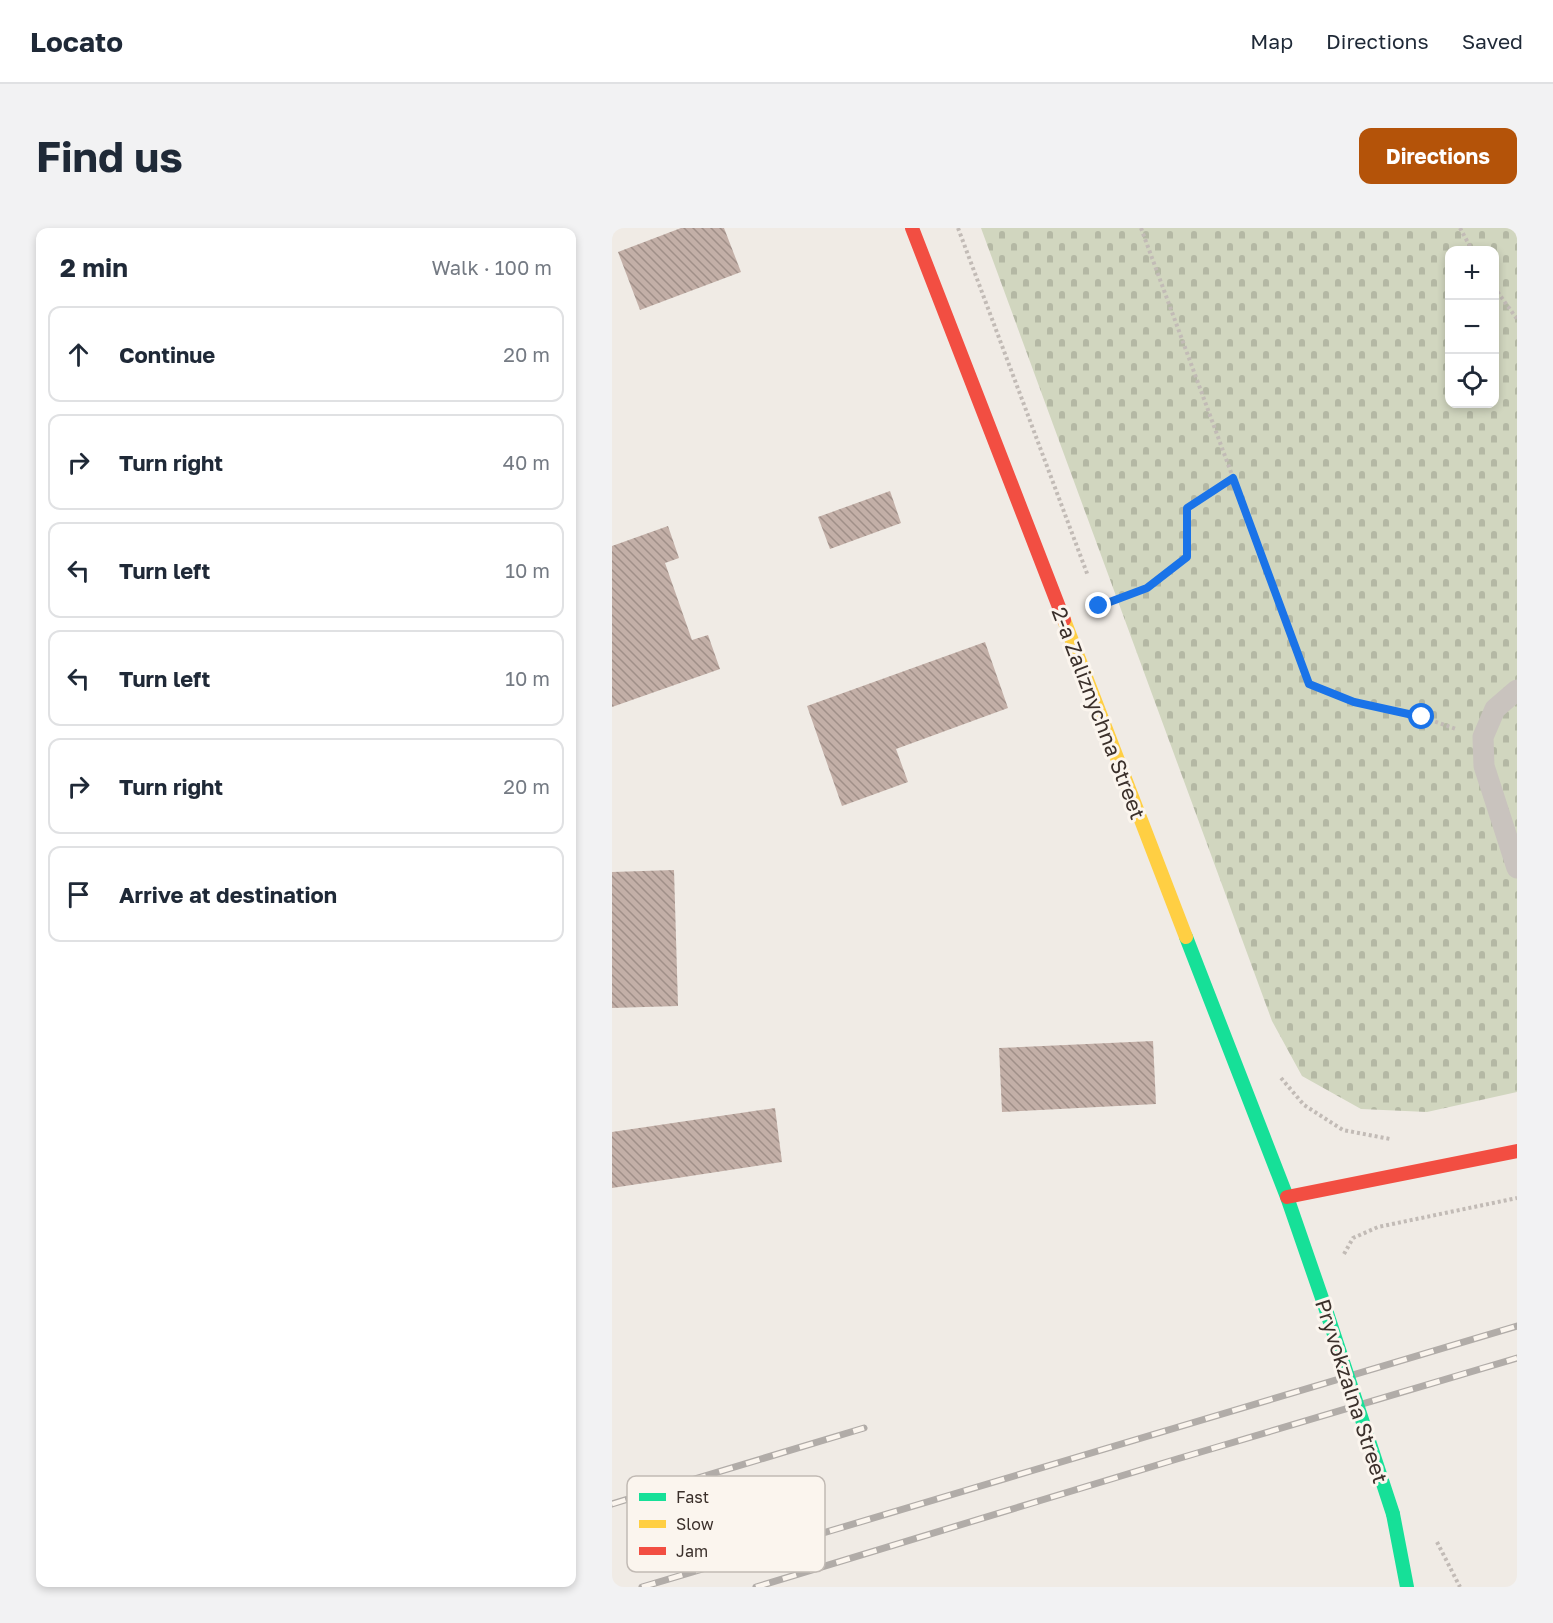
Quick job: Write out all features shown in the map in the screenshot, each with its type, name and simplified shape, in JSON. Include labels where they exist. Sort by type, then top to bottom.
[{"type":"street","name":"2-a Zaliznychna Street","points":[[912,228],[1287,1197]]},
{"type":"street","points":[[1287,1197],[1517,1151]]},
{"type":"street","name":"Pryvokzalna Street","points":[[1287,1197],[1393,1514],[1407,1587]]},
{"type":"lane","points":[[1517,690],[1495,709],[1483,737],[1484,766],[1517,868]]},
{"type":"path","points":[[958,228],[1091,584]]},
{"type":"path","points":[[1142,228],[1309,684],[1354,702],[1422,717],[1483,737]]},
{"type":"path","points":[[1460,228],[1470,246]]},
{"type":"path","points":[[1499,294],[1517,319]]},
{"type":"path","points":[[1095,595],[1099,606],[1147,588],[1187,557],[1187,508],[1233,478]]},
{"type":"path","points":[[1278,1074],[1304,1105],[1343,1130],[1394,1139]]},
{"type":"path","points":[[1344,1261],[1344,1253],[1353,1238],[1378,1227],[1517,1198]]},
{"type":"path","points":[[1434,1536],[1460,1587]]},
{"type":"green space","points":[[981,228],[1517,228],[1517,1092],[1427,1112],[1361,1109],[1302,1076],[1272,1021]]},
{"type":"building","points":[[681,228],[724,228],[741,272],[640,310],[618,252]]},
{"type":"building","points":[[890,491],[901,523],[830,549],[818,517]]},
{"type":"building","points":[[668,526],[679,558],[665,563],[692,640],[708,635],[720,669],[612,707],[612,546]]},
{"type":"building","points":[[985,642],[1008,708],[896,749],[908,782],[842,806],[807,706]]},
{"type":"building","points":[[674,870],[678,1006],[612,1008],[612,872]]},
{"type":"building","points":[[1153,1041],[1156,1104],[1002,1112],[999,1048]]},
{"type":"building","points":[[775,1108],[782,1162],[612,1188],[612,1132]]},
{"type":"railway","points":[[825,1532],[1517,1326]]},
{"type":"railway","points":[[825,1566],[1517,1358]]},
{"type":"railway","points":[[705,1476],[864,1428]]},
{"type":"railway","points":[[612,1504],[627,1499]]},
{"type":"railway","points":[[642,1587],[692,1572]]},
{"type":"railway","points":[[756,1587],[805,1572]]},
{"type":"traffic: fast","points":[[1186,937],[1287,1197],[1324,1304]]},
{"type":"traffic: fast","points":[[1324,1304],[1393,1514]]},
{"type":"traffic: fast","points":[[1393,1514],[1407,1587]]},
{"type":"traffic: slow","points":[[1064,620],[1186,937]]},
{"type":"traffic: jam","points":[[912,228],[1064,620]]},
{"type":"traffic: jam","points":[[1287,1197],[1517,1151]]},
{"type":"route","points":[[1099,606],[1147,588],[1187,557],[1187,508],[1233,478],[1309,684],[1354,702],[1422,717]]}]
